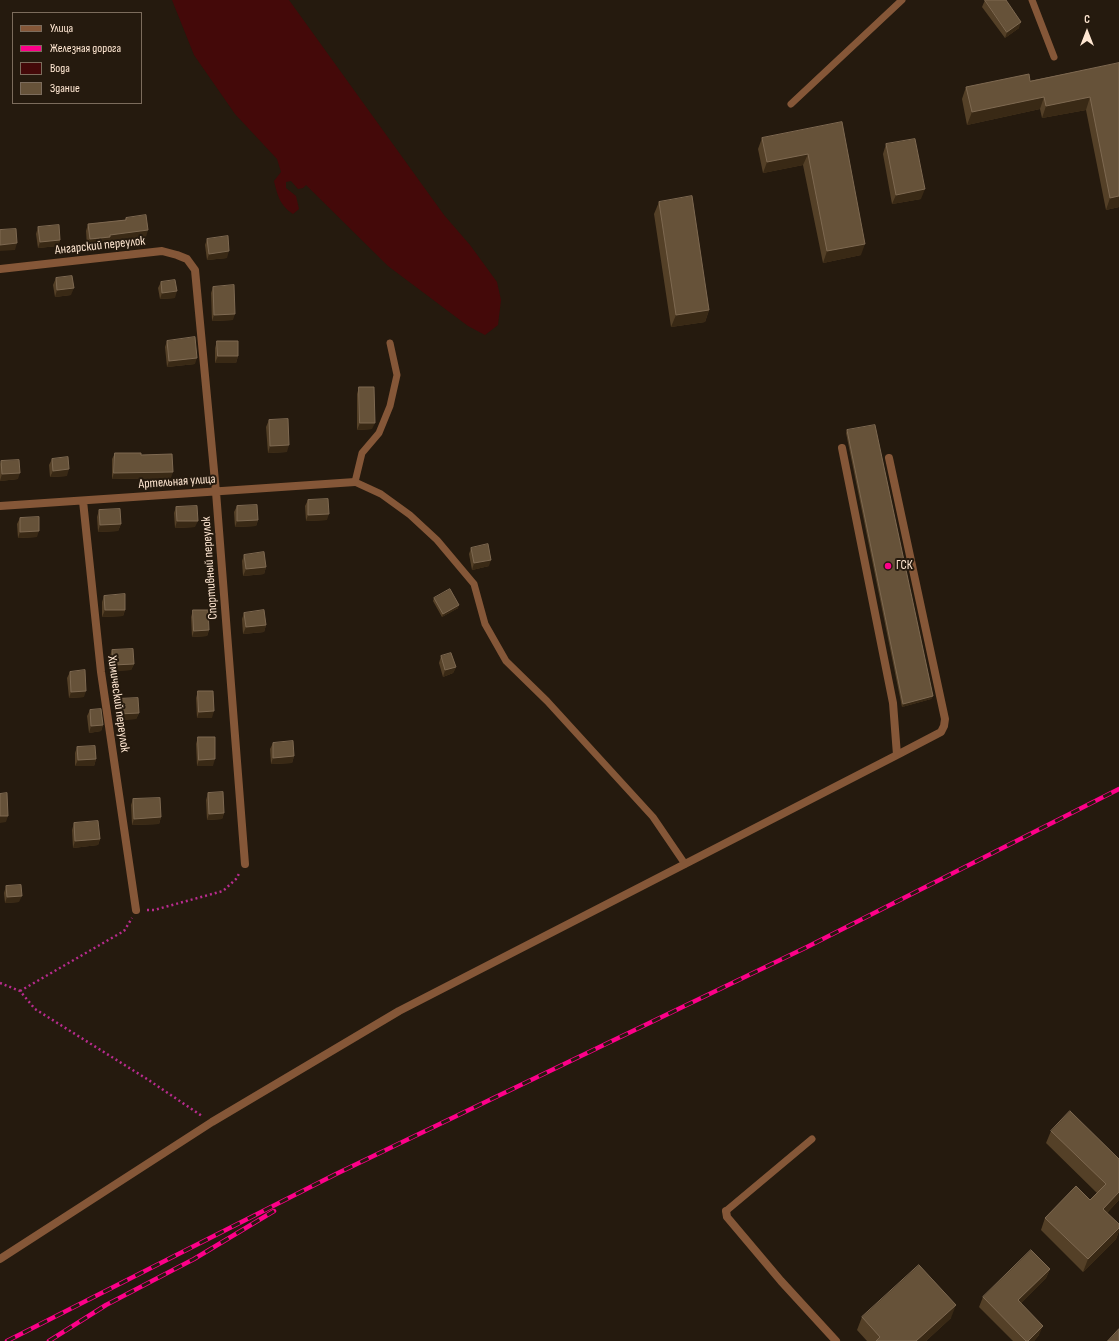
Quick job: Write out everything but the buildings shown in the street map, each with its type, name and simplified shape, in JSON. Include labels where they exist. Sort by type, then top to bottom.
[{"type":"street","name":"Ангарский переулок","points":[[0,269],[162,251],[176,254],[188,259],[195,270]]},
{"type":"street","name":"Спортивный переулок","points":[[195,270],[216,492],[245,864]]},
{"type":"street","points":[[842,448],[893,703],[897,755]]},
{"type":"street","points":[[0,1259],[212,1122],[399,1011],[941,732],[945,719],[890,458]]},
{"type":"street","name":"Артельная улица","points":[[0,506],[355,482]]},
{"type":"street","name":"Химический переулок","points":[[83,501],[101,672],[136,910]]},
{"type":"street","points":[[726,1211],[727,1217],[781,1281],[836,1341]]},
{"type":"lane","points":[[791,104],[902,0]]},
{"type":"lane","points":[[1032,0],[1054,57]]},
{"type":"lane","points":[[390,343],[397,375],[390,406],[379,434],[362,453],[355,482],[381,494],[410,515],[437,540],[474,584],[485,624],[506,661],[547,700],[653,817],[685,864]]},
{"type":"lane","points":[[726,1211],[812,1139]]},
{"type":"path","points":[[20,991],[124,931],[136,910],[154,910],[223,891],[236,880],[245,864]]},
{"type":"path","points":[[0,983],[20,991],[35,1009],[147,1079],[212,1122]]},
{"type":"water","points":[[172,0],[289,0],[444,215],[470,245],[497,282],[501,300],[498,325],[485,335],[468,326],[388,266],[306,185],[303,188],[298,189],[291,181],[286,182],[286,188],[296,196],[299,209],[293,214],[285,207],[278,196],[274,181],[281,172],[277,159],[235,114],[194,55]]},
{"type":"railway","points":[[7,1341],[336,1174],[807,947],[1119,789]]},
{"type":"railway","points":[[49,1341],[106,1305],[194,1259],[274,1211]]},
{"type":"place","name":"ГСК","points":[[888,566]]}]
